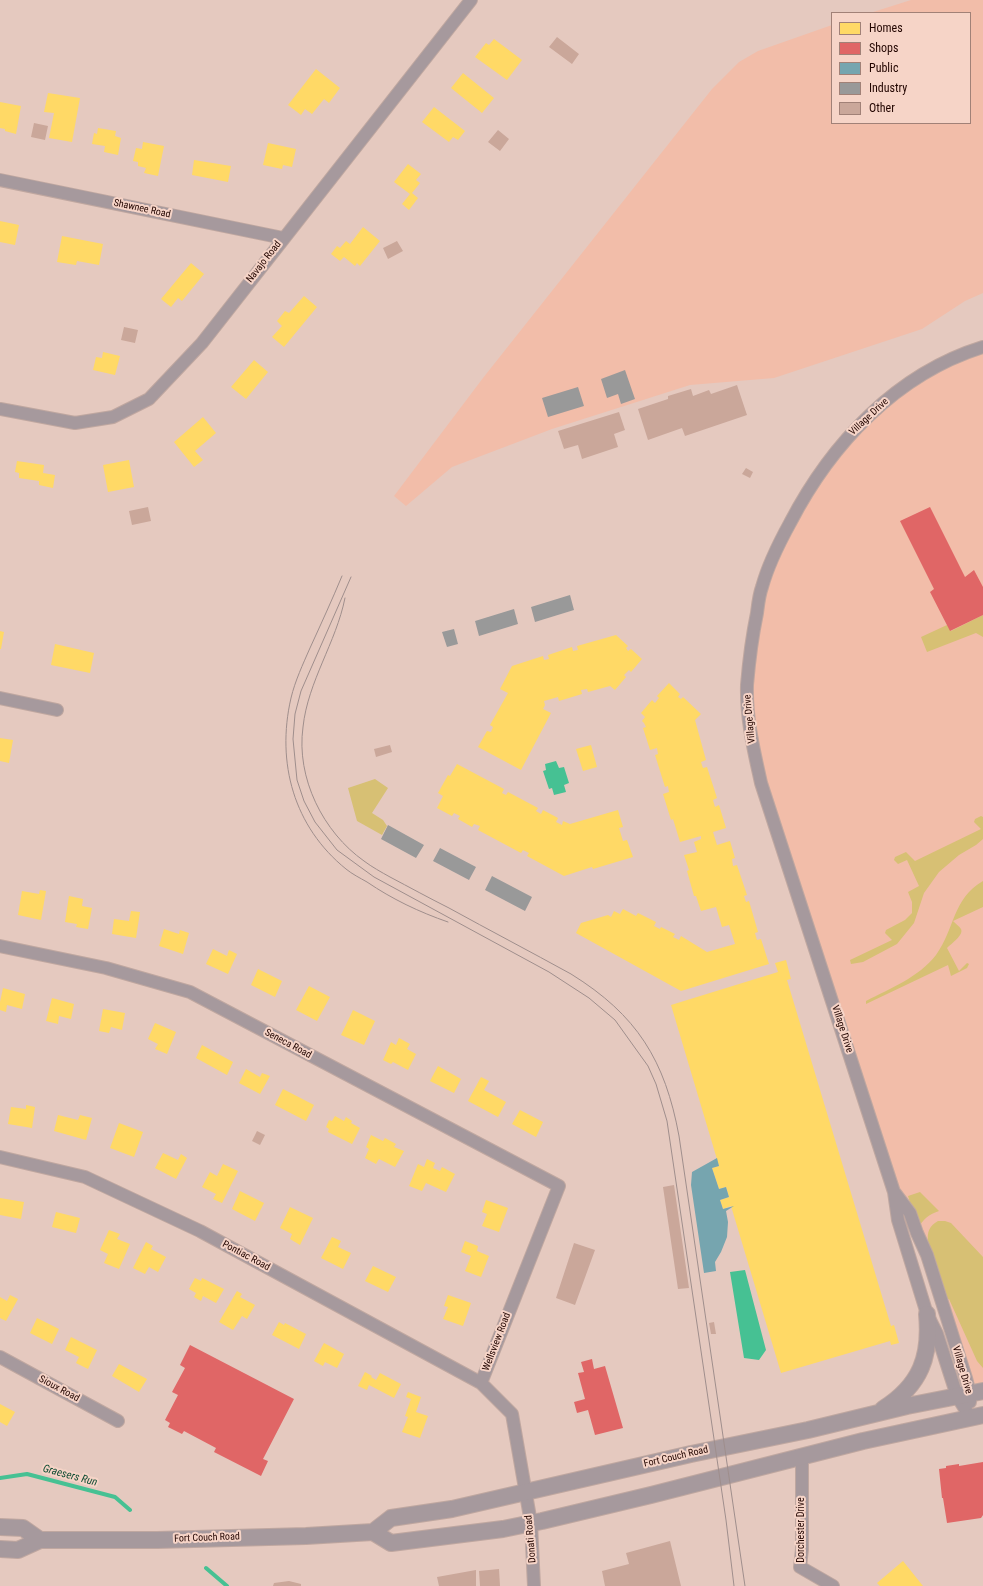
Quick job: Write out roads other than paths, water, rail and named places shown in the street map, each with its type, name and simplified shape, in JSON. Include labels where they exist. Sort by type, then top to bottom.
[{"type":"street","name":"Navajo Road","points":[[0,409],[75,423],[113,417],[149,399],[202,343],[471,0]]},
{"type":"street","name":"Shawnee Road","points":[[0,180],[283,238]]},
{"type":"street","name":"Village Drive","points":[[970,1394],[927,1314],[898,1220],[894,1192],[761,784],[750,736],[747,686],[751,643],[762,587],[777,547],[810,488],[842,442],[872,412],[912,380],[961,354],[983,347]]},
{"type":"street","points":[[0,698],[57,710]]},
{"type":"street","name":"Seneca Road","points":[[0,946],[106,968],[190,992],[559,1186]]},
{"type":"street","name":"Pontiac Road","points":[[0,1157],[85,1177],[192,1227],[481,1384]]},
{"type":"street","name":"Wellsview Road","points":[[527,1492],[512,1414],[481,1384],[559,1186]]},
{"type":"street","name":"Village Drive","points":[[894,1192],[910,1213],[927,1255],[977,1416]]},
{"type":"street","points":[[875,1414],[900,1396],[908,1388],[920,1370],[928,1343],[927,1314]]},
{"type":"street","name":"Sioux Road","points":[[0,1357],[118,1421]]},
{"type":"street","name":"Fort Couch Road","points":[[0,1549],[18,1550],[40,1540],[157,1540],[373,1532],[391,1518],[452,1509],[691,1454],[970,1394]]},
{"type":"street","points":[[373,1532],[391,1543],[410,1542],[503,1529],[581,1513],[802,1456],[901,1432],[977,1416]]},
{"type":"street","name":"Dorchester Drive","points":[[802,1456],[802,1549],[800,1567],[833,1586]]},
{"type":"street","name":"Donati Road","points":[[527,1492],[531,1523],[534,1586]]},
{"type":"street","points":[[0,1527],[23,1528],[40,1540]]},
{"type":"waterway","name":"Graesers Run","points":[[0,1478],[27,1474],[115,1497],[130,1510]]},
{"type":"waterway","name":"Graesers Run","points":[[206,1568],[227,1586]]},
{"type":"tram line","points":[[342,576],[302,666],[291,698],[287,722],[286,746],[288,770],[293,792],[302,814],[313,834],[328,852],[346,869],[386,894],[427,914],[448,922]]},
{"type":"tram line","points":[[351,577],[301,691],[295,714],[293,739],[297,780],[304,801],[315,822],[337,850],[374,877],[549,972],[589,998],[615,1020],[648,1066],[656,1084],[667,1121],[726,1520],[734,1586]]},
{"type":"tram line","points":[[345,598],[341,615],[310,694],[303,727],[302,746],[308,784],[325,819],[336,835],[349,849],[373,867],[571,974],[594,990],[614,1006],[630,1023],[656,1062],[666,1084],[679,1136],[745,1586]]}]
